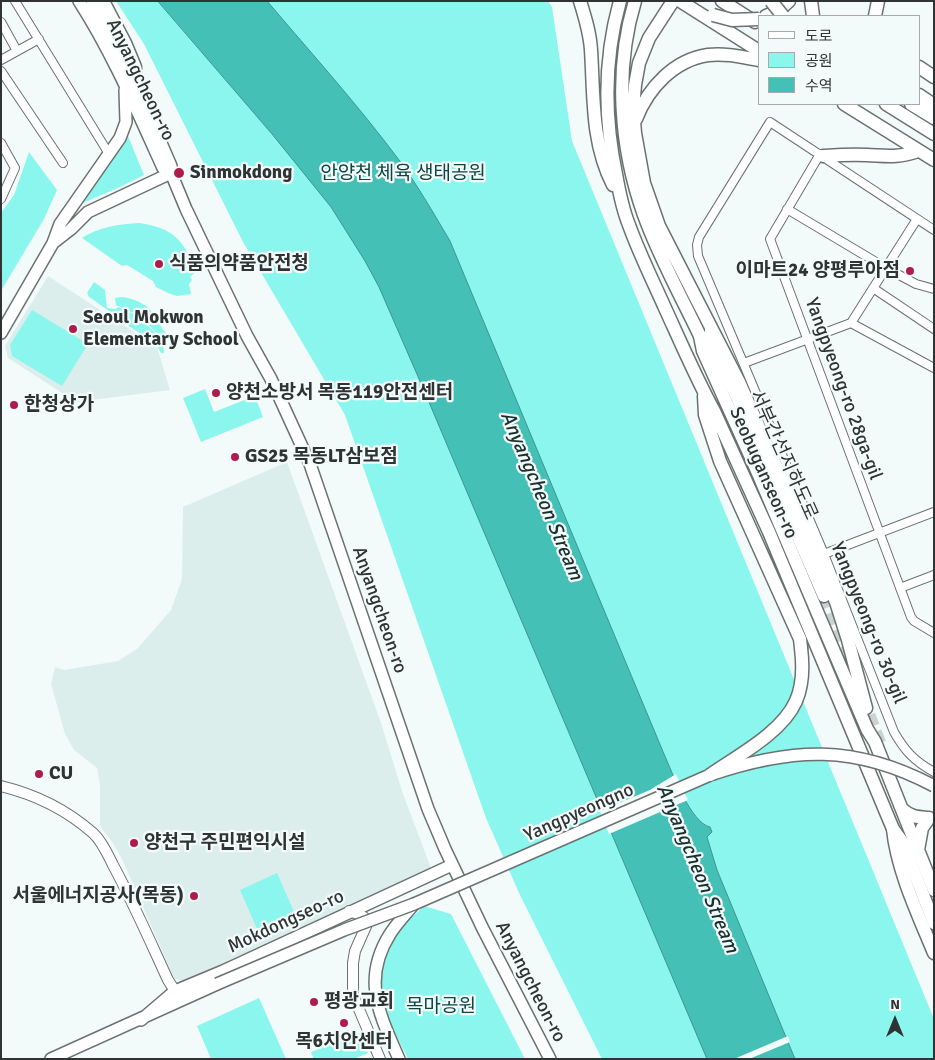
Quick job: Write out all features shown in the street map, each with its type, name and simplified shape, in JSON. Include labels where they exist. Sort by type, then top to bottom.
[{"type":"main road","name":"Anyangcheon-ro","points":[[79,1],[129,80],[171,166],[171,173],[186,209],[271,379],[310,464],[428,808],[452,865],[482,927],[550,1059]]},
{"type":"main road","points":[[580,1],[591,49],[592,97],[598,139],[607,174],[621,202]]},
{"type":"main road","name":"Seobuganseon-ro","points":[[620,1],[609,59],[608,106],[612,155],[621,202],[648,270],[769,532],[893,829],[894,845],[914,904],[934,953]]},
{"type":"main road","name":"Seobuganseon-ro","points":[[635,1],[626,41],[623,80],[624,129],[629,159],[644,216],[705,333],[703,351],[769,498],[867,729],[875,742],[934,890]]},
{"type":"main road","points":[[672,1],[649,38],[638,69],[634,94],[634,124],[640,169],[652,208],[663,234],[688,281],[705,333],[720,343],[743,390],[836,602],[875,742]]},
{"type":"main road","points":[[680,1],[758,49]]},
{"type":"main road","points":[[685,1],[713,14],[732,20],[758,18]]},
{"type":"main road","points":[[722,1],[758,23]]},
{"type":"main road","points":[[771,1],[785,8]]},
{"type":"main road","points":[[811,1],[813,15]]},
{"type":"main road","points":[[875,15],[878,1]]},
{"type":"main road","points":[[1,334],[53,243],[60,224],[120,138],[126,122],[129,80],[135,67],[125,43],[96,2]]},
{"type":"main road","points":[[768,15],[785,8]]},
{"type":"main road","points":[[634,124],[651,90],[660,80],[684,63],[709,55],[736,56],[758,60]]},
{"type":"main road","points":[[920,68],[934,77]]},
{"type":"main road","points":[[920,96],[934,105]]},
{"type":"main road","points":[[846,105],[934,160]]},
{"type":"main road","points":[[888,105],[934,134]]},
{"type":"main road","points":[[913,105],[934,118]]},
{"type":"main road","points":[[821,155],[893,157],[918,151]]},
{"type":"main road","points":[[53,243],[88,212],[171,173]]},
{"type":"main road","name":"서부간선지하도로","points":[[705,333],[738,397],[824,596]]},
{"type":"main road","points":[[703,391],[705,415],[720,461],[800,639],[802,668],[796,701],[777,727],[710,776]]},
{"type":"main road","name":"Yangpyeongno","points":[[414,904],[710,776],[742,764],[772,757],[800,754],[831,754],[866,760],[915,776],[934,786]]},
{"type":"main road","points":[[901,808],[910,816],[916,818],[931,816]]},
{"type":"main road","points":[[918,850],[922,828],[931,816]]},
{"type":"main road","points":[[893,829],[903,843],[934,922]]},
{"type":"main road","name":"Mokdongseo-ro","points":[[141,1020],[175,991],[223,971],[452,865]]},
{"type":"main road","points":[[400,1059],[380,1012],[375,989],[379,956],[390,933],[414,904]]},
{"type":"main road","name":"Mokdongseo-ro","points":[[51,1059],[141,1020],[217,984],[344,930],[414,904]]},
{"type":"street","points":[[14,1],[109,154]]},
{"type":"street","points":[[1,22],[17,51]]},
{"type":"street","points":[[1,60],[39,39]]},
{"type":"street","points":[[1,71],[63,163]]},
{"type":"street","name":"Yangpyeong-ro 30-gil","points":[[821,155],[770,122],[699,237],[697,245],[698,256],[824,554],[894,732],[906,752],[914,760],[934,772]]},
{"type":"street","points":[[1,143],[15,168],[1,199]]},
{"type":"street","points":[[821,155],[934,230]]},
{"type":"street","name":"Yangpyeong-ro 28ga-gil","points":[[821,155],[770,239],[911,617],[914,621],[934,633]]},
{"type":"street","points":[[787,209],[886,268],[916,284],[934,289]]},
{"type":"street","points":[[744,363],[851,323],[917,219]]},
{"type":"street","points":[[873,288],[934,329]]},
{"type":"street","points":[[851,323],[934,368]]},
{"type":"street","points":[[824,554],[934,512]]},
{"type":"street","points":[[900,588],[934,575]]},
{"type":"street","points":[[1,786],[19,790],[49,803],[68,814],[94,834],[125,886],[168,980],[175,991]]},
{"type":"street","points":[[349,912],[361,915],[366,919],[367,924],[355,952],[353,963],[353,995],[380,1059]]},
{"type":"shaded area","name":"Seoul Mokwon Elementary School","points":[[48,276],[157,347],[170,390],[76,402],[8,358],[5,346]]},
{"type":"shaded area","points":[[287,462],[381,723],[403,794],[431,868],[426,879],[186,983],[174,978],[121,857],[100,826],[100,785],[97,768],[74,750],[65,734],[51,684],[55,667],[64,670],[118,661],[137,649],[171,610],[182,579],[183,507]]},
{"type":"green space","name":"안양천 체육 생태공원","points":[[116,1],[548,1],[552,7],[572,141],[934,1019],[934,1059],[602,1059],[520,895],[486,818],[345,415],[243,242],[144,44]]},
{"type":"green space","points":[[128,136],[144,175],[80,204]]},
{"type":"green space","points":[[29,152],[57,190],[44,219],[1,291],[1,213],[14,195]]},
{"type":"green space","points":[[139,223],[161,228],[176,237],[182,244],[197,271],[190,277],[192,280],[189,284],[191,294],[177,296],[156,287],[153,281],[127,265],[122,266],[82,238],[95,231],[109,227]]},
{"type":"green space","points":[[94,282],[105,290],[107,308],[116,309],[118,307],[136,315],[160,337],[164,353],[161,353],[156,344],[108,312],[88,296],[87,293]]},
{"type":"green space","points":[[121,297],[136,300],[149,308],[168,335],[168,340],[162,339],[140,316],[116,305],[115,298]]},
{"type":"green space","points":[[32,310],[88,344],[62,386],[12,356],[10,345]]},
{"type":"green space","points":[[205,389],[214,412],[255,396],[263,417],[201,442],[183,398]]},
{"type":"green space","points":[[277,873],[299,923],[262,940],[240,890]]},
{"type":"green space","name":"목마공원","points":[[424,906],[451,914],[525,1059],[408,1059],[386,1013],[382,994],[382,974],[390,945],[397,932]]},
{"type":"green space","points":[[259,998],[286,1059],[211,1059],[197,1026]]},
{"type":"green space","points":[[359,1033],[368,1053],[354,1059],[314,1059],[311,1052]]},
{"type":"water","name":"Anyangcheon Stream","points":[[158,1],[267,1],[383,140],[406,170],[432,210],[450,241],[677,784],[689,807],[703,823],[710,827],[712,832],[707,837],[717,870],[795,1059],[707,1059],[379,287],[331,207],[272,134]]},
{"type":"pier","points":[[676,774],[688,800],[609,834],[600,811],[650,790]]},
{"type":"pier","points":[[788,1036],[790,1042],[749,1059],[734,1059]]},
{"type":"tunnel","points":[[824,596],[849,660]]},
{"type":"tunnel","points":[[863,698],[881,745]]},
{"type":"place","name":"Sinmokdong","points":[[179,173]]},
{"type":"place","name":"식품의약품안전청","points":[[159,264]]},
{"type":"place","name":"이마트24 양평루아점","points":[[910,271]]},
{"type":"place","name":"Seoul Mokwon Elementary School","points":[[73,329]]},
{"type":"place","name":"양천소방서 목동119안전센터","points":[[216,393]]},
{"type":"place","name":"한청상가","points":[[14,405]]},
{"type":"place","name":"GS25 목동LT삼보점","points":[[235,457]]},
{"type":"place","name":"CU","points":[[39,774]]},
{"type":"place","name":"양천구 주민편익시설","points":[[134,843]]},
{"type":"place","name":"서울에너지공사(목동)","points":[[194,896]]},
{"type":"place","name":"평광교회","points":[[314,1002]]},
{"type":"place","name":"목6치안센터","points":[[344,1023]]}]
